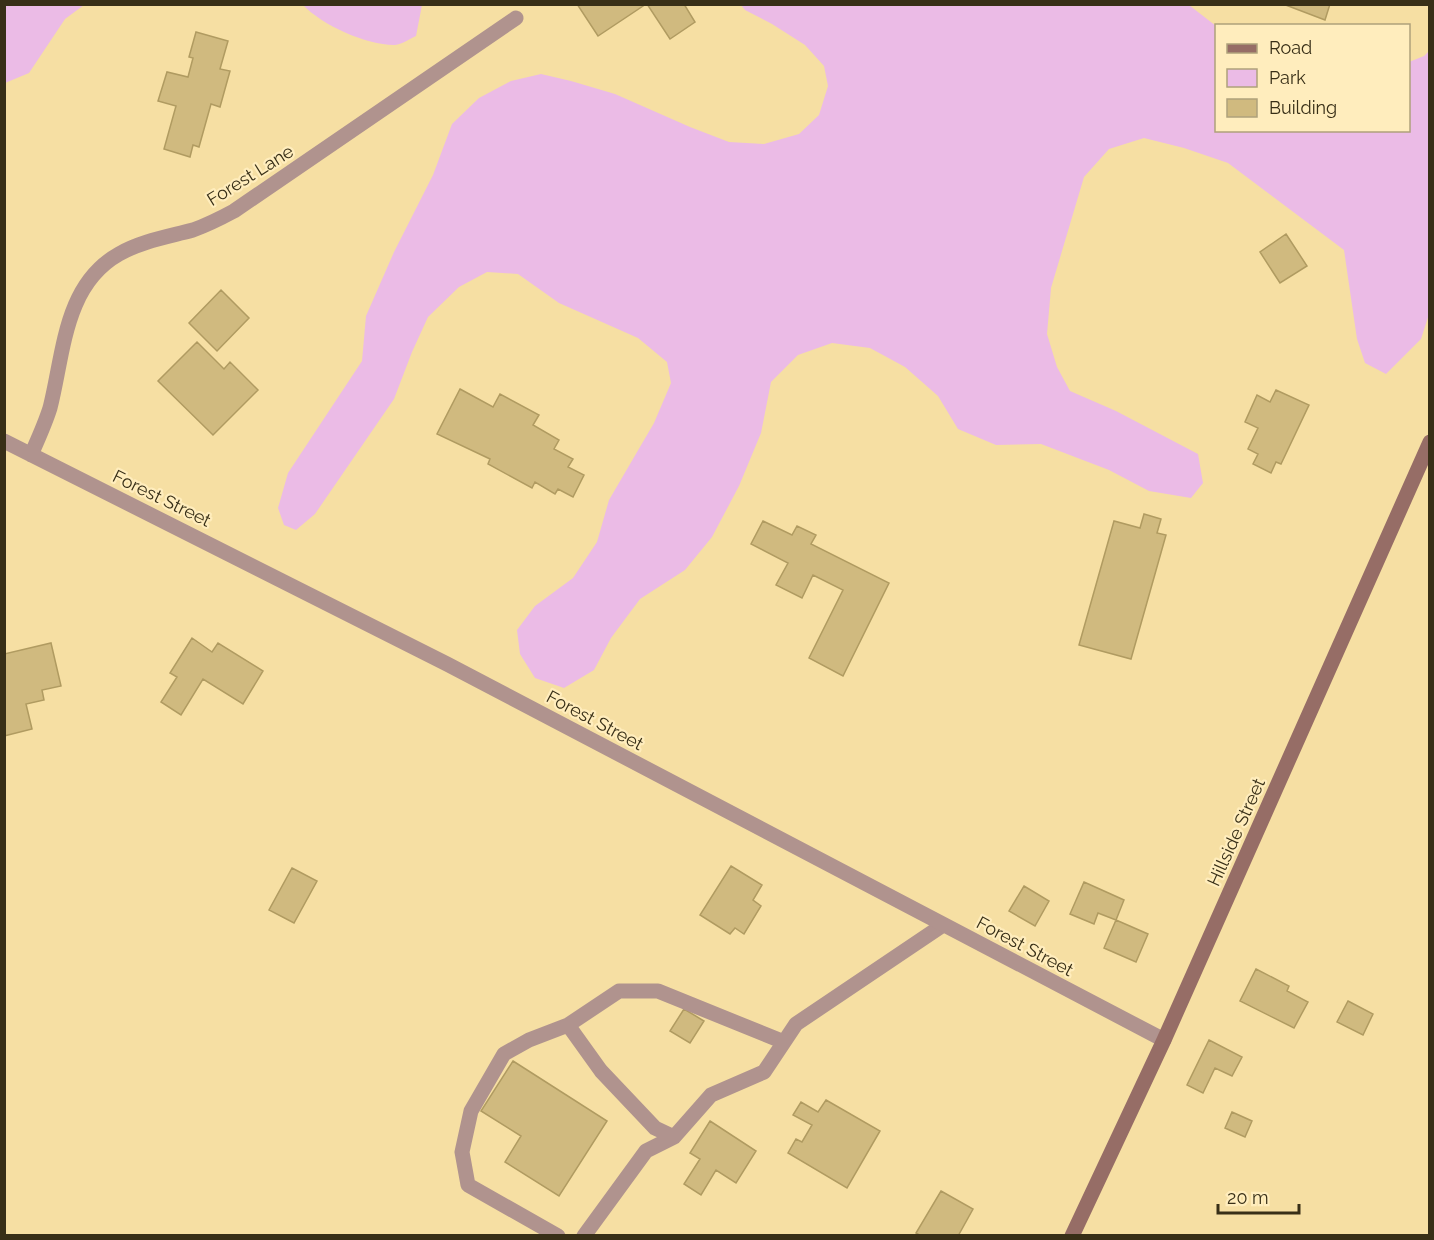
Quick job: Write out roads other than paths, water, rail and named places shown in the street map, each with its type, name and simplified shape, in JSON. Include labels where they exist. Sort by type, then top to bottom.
[{"type":"street","name":"Forest Lane","points":[[31,455],[49,410],[70,319],[78,297],[87,281],[100,267],[132,247],[194,229],[234,211],[516,18]]},
{"type":"street","name":"Forest Street","points":[[4,441],[447,664],[1164,1040]]},
{"type":"street","name":"Hillside Street","points":[[1072,1236],[1164,1040],[1430,441]]},
{"type":"street","points":[[584,1236],[646,1151],[674,1137],[711,1095],[764,1072],[796,1024],[943,925]]},
{"type":"street","points":[[558,1236],[468,1185],[462,1152],[471,1111],[504,1054],[529,1040],[568,1025],[619,991],[658,992],[784,1042]]},
{"type":"street","points":[[568,1025],[601,1071],[655,1128],[674,1137]]}]
